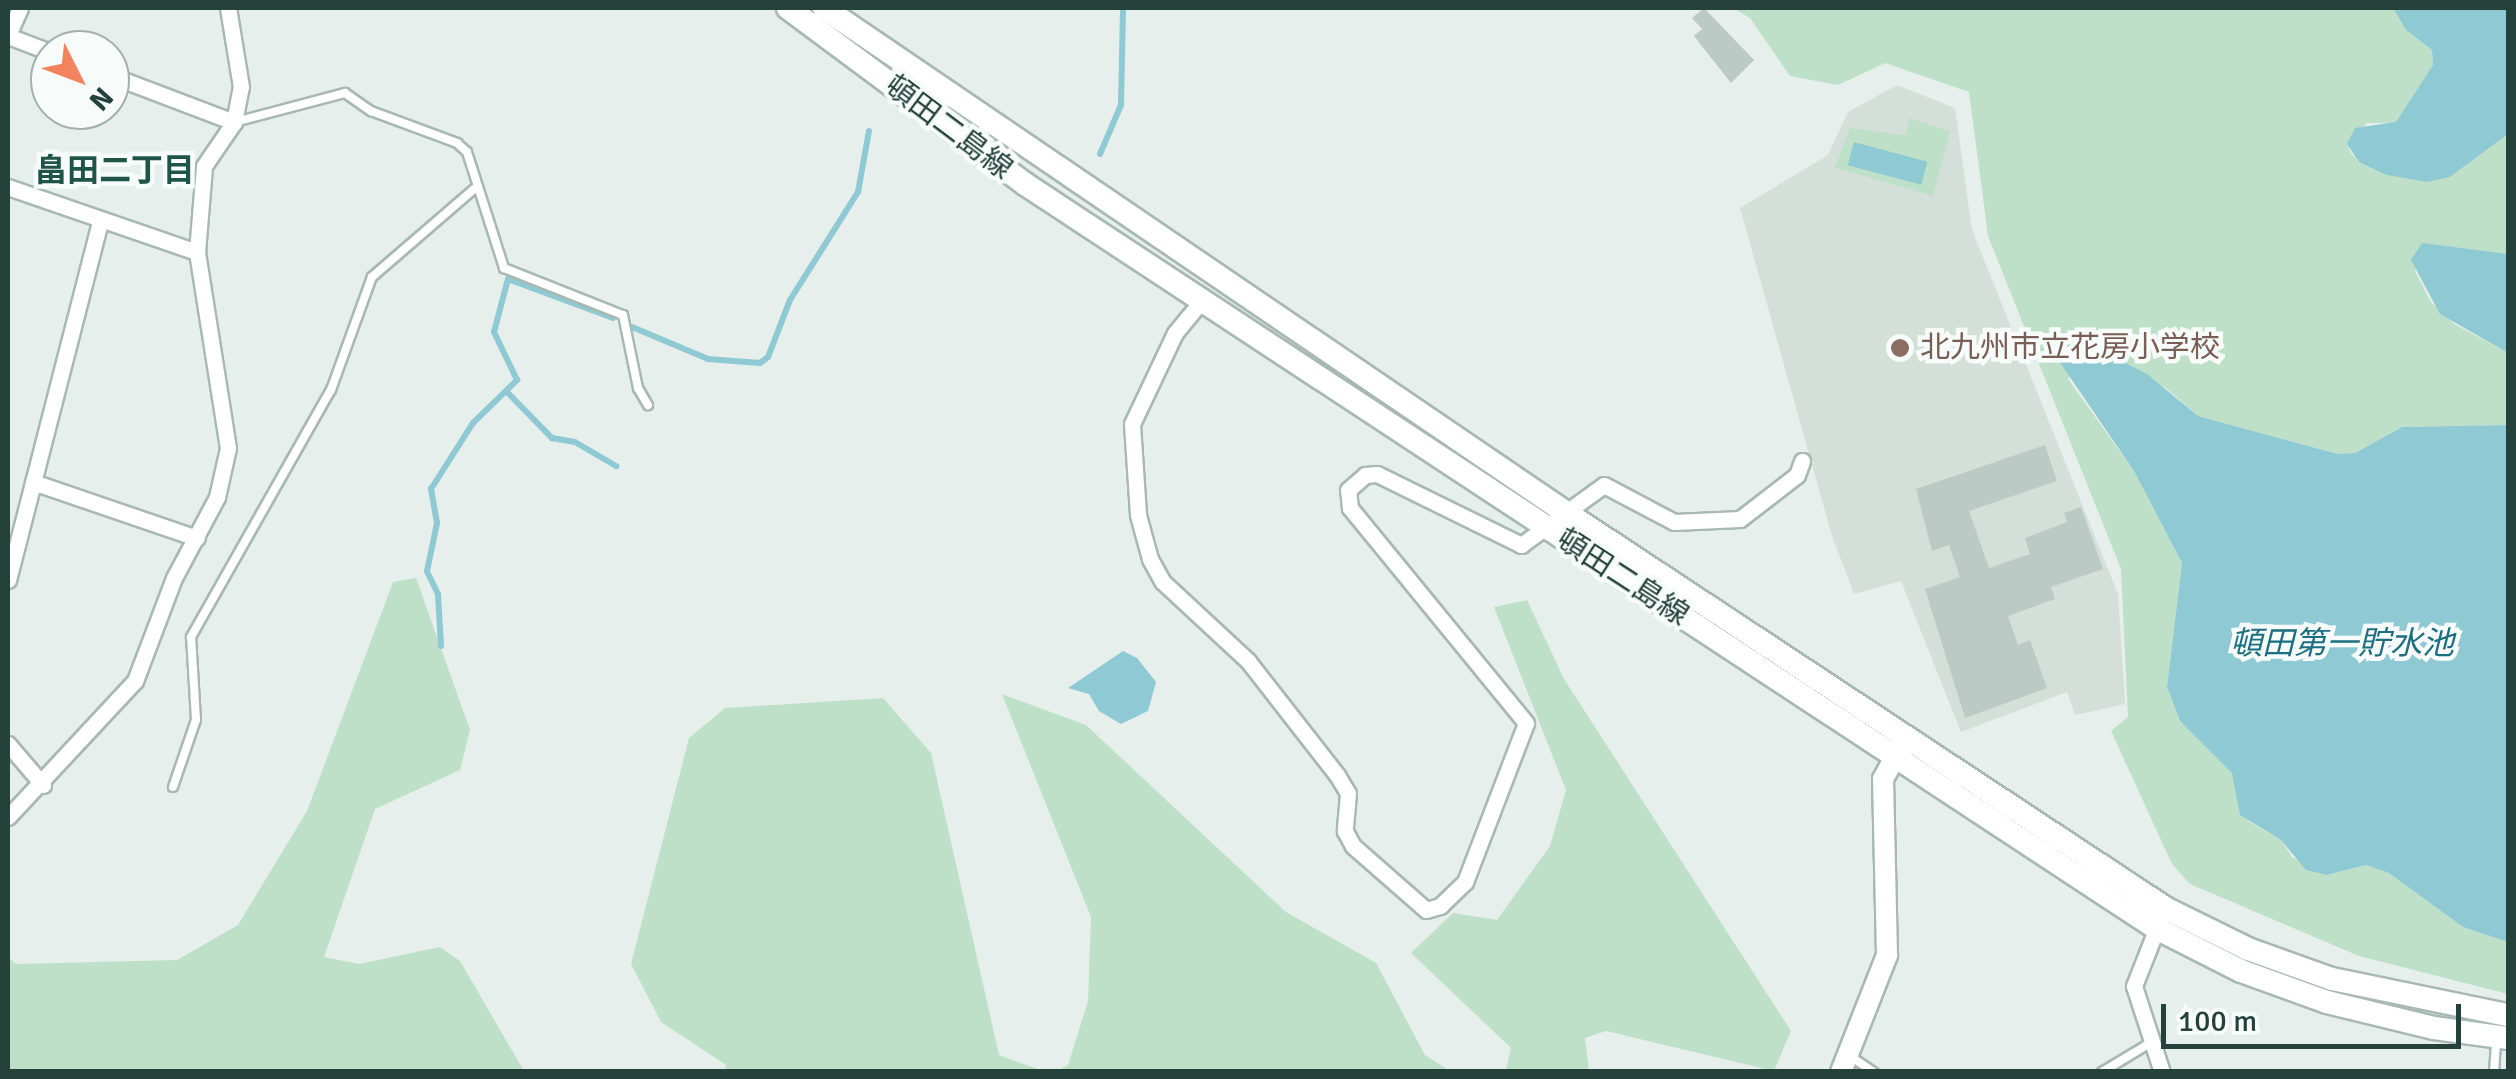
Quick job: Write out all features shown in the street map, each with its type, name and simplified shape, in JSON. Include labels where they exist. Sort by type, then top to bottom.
[{"type":"main road","name":"頓田二島線","points":[[788,8],[1024,184],[1203,298],[1542,526],[1901,747]]},
{"type":"main road","name":"頓田二島線","points":[[824,8],[1565,512],[1901,747],[2241,971],[2328,1002],[2503,1037]]},
{"type":"main road","name":"頓田二島線","points":[[2161,918],[2332,979],[2508,1014]]},
{"type":"street","points":[[8,35],[20,8]]},
{"type":"street","points":[[8,817],[44,785],[135,681],[197,538],[228,448],[197,252],[204,166],[234,122],[241,86],[228,8]]},
{"type":"street","points":[[130,83],[234,122]]},
{"type":"street","points":[[8,186],[197,252]]},
{"type":"street","points":[[8,580],[100,221]]},
{"type":"street","points":[[1203,298],[1175,333],[1132,424],[1138,515],[1150,559],[1163,582],[1259,674],[1337,774],[1348,793],[1345,831],[1353,846],[1426,910],[1440,906],[1465,882],[1526,722],[1350,508],[1348,490],[1366,475],[1377,474],[1521,545],[1542,526],[1604,485],[1674,522],[1740,518],[1797,474],[1802,461]]},
{"type":"street","points":[[32,482],[197,538]]},
{"type":"street","points":[[8,744],[44,785]]},
{"type":"street","points":[[1845,1064],[1886,955],[1883,779],[1901,747]]},
{"type":"street","points":[[2161,918],[2134,986],[2162,1072]]},
{"type":"lane","points":[[234,122],[344,93],[372,111],[457,143],[467,152],[474,189],[504,268],[623,314],[638,388],[648,404]]},
{"type":"lane","points":[[173,787],[196,720],[191,637],[331,390],[372,277],[474,189]]},
{"type":"lane","points":[[2494,1072],[2503,1037]]},
{"type":"lane","points":[[2102,1072],[2150,1044]]},
{"type":"lane","points":[[1845,1064],[1874,1072]]},
{"type":"shaded area","name":"北九州市立花房小学校","points":[[1897,85],[1955,108],[1972,230],[2118,594],[2125,704],[2075,715],[2067,692],[1961,732],[1901,581],[1854,594],[1832,536],[1740,208],[1828,155],[1848,112]]},
{"type":"green space","points":[[1733,8],[2393,8],[2406,30],[2432,50],[2433,65],[2396,123],[2367,123],[2347,144],[2359,162],[2450,177],[2508,134],[2508,254],[2432,245],[2415,271],[2431,302],[2454,324],[2508,353],[2508,425],[2402,427],[2355,453],[2338,454],[2198,416],[2167,389],[2092,345],[2068,379],[2134,471],[2182,563],[2167,687],[2180,721],[2232,773],[2248,821],[2281,840],[2292,857],[2327,875],[2366,865],[2389,873],[2463,927],[2508,942],[2508,994],[2359,956],[2190,884],[2172,864],[2111,731],[2128,717],[2121,569],[1988,236],[1969,92],[1885,63],[1838,85],[1790,76],[1750,18]]},
{"type":"green space","points":[[1909,118],[1950,131],[1933,196],[1835,168],[1850,128],[1905,135]]},
{"type":"green space","points":[[416,578],[470,730],[460,770],[375,809],[324,957],[359,964],[440,947],[460,961],[524,1071],[8,1071],[8,957],[16,964],[177,960],[238,925],[307,811],[393,582]]},
{"type":"green space","points":[[1527,600],[1564,679],[1791,1031],[1774,1071],[1606,1031],[1585,1038],[1589,1071],[1506,1071],[1511,1048],[1411,953],[1453,913],[1497,920],[1550,846],[1566,790],[1494,607]]},
{"type":"green space","points":[[1002,694],[1086,725],[1286,912],[1376,963],[1425,1055],[1450,1071],[1057,1071],[1068,1065],[1088,1001],[1091,917]]},
{"type":"green space","points":[[883,698],[931,753],[999,1055],[1043,1071],[725,1071],[726,1065],[661,1022],[631,964],[689,738],[725,708]]},
{"type":"water","points":[[2393,8],[2508,8],[2508,134],[2450,177],[2427,182],[2387,175],[2359,162],[2347,144],[2355,128],[2396,122],[2433,65],[2432,50],[2406,30]]},
{"type":"water","points":[[1854,142],[1927,162],[1921,185],[1848,165]]},
{"type":"water","points":[[2422,243],[2508,254],[2508,353],[2440,314],[2411,260]]},
{"type":"water","name":"頓田第一貯水池","points":[[2082,341],[2147,374],[2198,416],[2338,454],[2355,453],[2402,427],[2508,425],[2508,942],[2463,927],[2389,873],[2366,865],[2327,875],[2306,870],[2281,840],[2240,815],[2232,773],[2180,721],[2167,687],[2182,563],[2134,471],[2059,361],[2067,345]]},
{"type":"water","points":[[1123,651],[1137,658],[1156,682],[1148,711],[1121,724],[1099,711],[1089,694],[1068,688]]},
{"type":"building","points":[[1704,8],[1754,60],[1731,83],[1694,36],[1702,29],[1692,18]]},
{"type":"building","points":[[2045,445],[2057,481],[1969,511],[1989,568],[2030,554],[2025,538],[2067,522],[2064,513],[2081,507],[2103,569],[2051,587],[2055,599],[2008,616],[2018,645],[2030,640],[2047,688],[1965,718],[1925,589],[1960,577],[1949,545],[1932,551],[1916,489]]},
{"type":"waterway","points":[[1100,154],[1121,105],[1123,8]]},
{"type":"waterway","points":[[632,327],[708,359],[760,363],[768,357],[790,300],[858,192],[869,131]]},
{"type":"waterway","points":[[441,646],[438,594],[427,571],[437,523],[431,489],[473,423],[517,380],[494,332],[508,279],[613,318]]},
{"type":"waterway","points":[[509,394],[552,438],[575,442],[616,466]]},
{"type":"place","name":"北九州市立花房小学校","points":[[1900,348]]},
{"type":"district","name":"畠田二丁目","points":[[115,171]]}]
